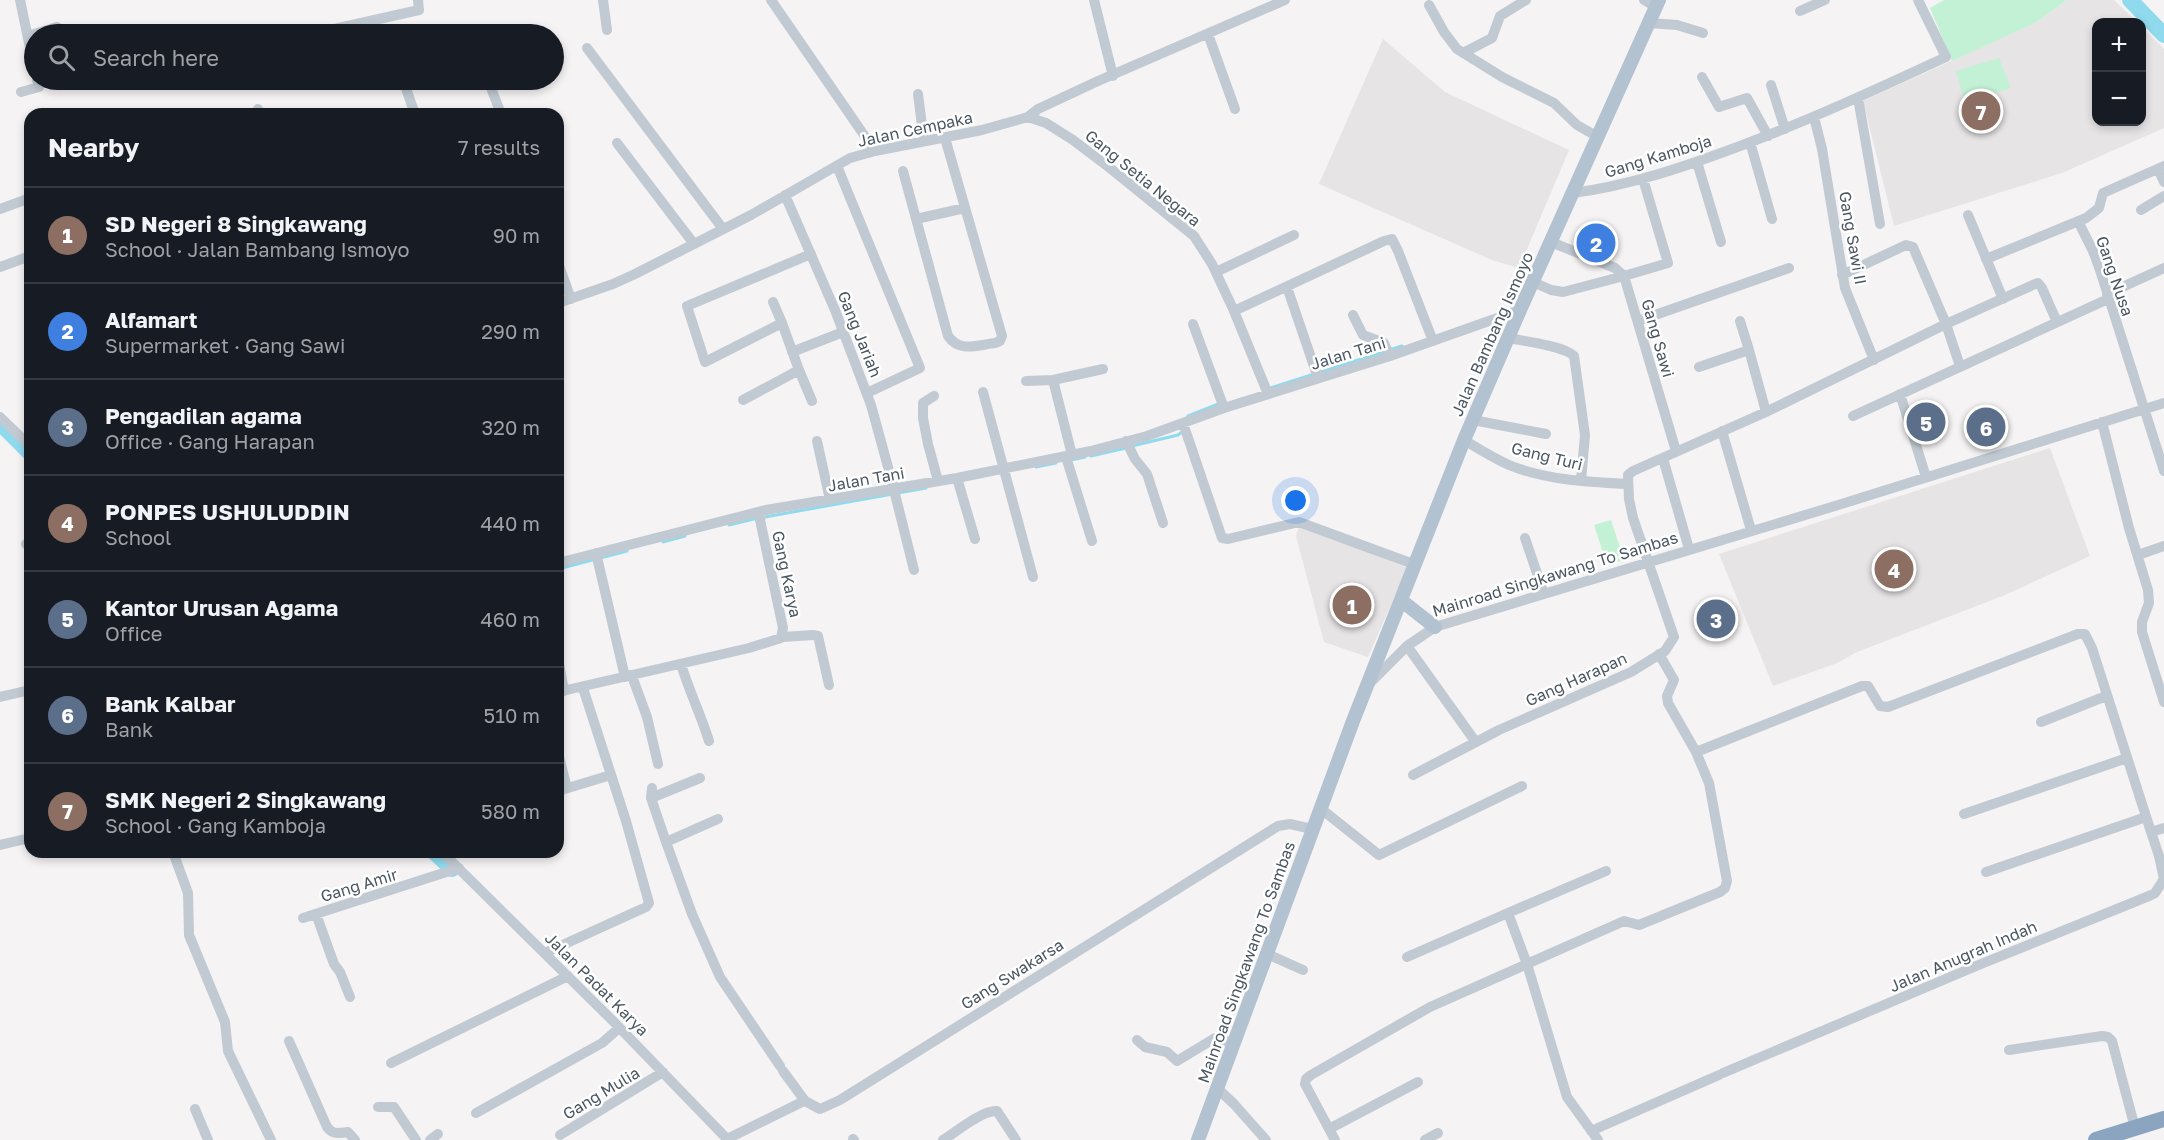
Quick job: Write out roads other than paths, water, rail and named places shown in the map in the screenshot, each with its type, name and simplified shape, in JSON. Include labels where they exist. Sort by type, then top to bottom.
[{"type":"highway","points":[[2096,1140],[2164,1119]]},
{"type":"main road","name":"Jalan Bambang Ismoyo","points":[[1366,686],[1402,601],[1464,440],[1508,338],[1515,311],[1533,282],[1573,193],[1592,134],[1649,23],[1652,3]]},
{"type":"main road","points":[[1402,601],[1435,627]]},
{"type":"main road","name":"Mainroad Singkawang To Sambas","points":[[1198,1140],[1217,1088],[1226,1040],[1267,954],[1306,828],[1320,808],[1366,686]]},
{"type":"street","points":[[20,0],[25,24]]},
{"type":"street","points":[[357,24],[419,10],[418,0]]},
{"type":"street","points":[[603,0],[607,30]]},
{"type":"street","points":[[771,0],[875,151]]},
{"type":"street","points":[[1094,0],[1113,75]]},
{"type":"street","name":"Jalan Cempaka","points":[[564,301],[613,284],[694,244],[850,158],[993,127],[1028,117],[1038,109],[1113,75],[1210,39],[1285,0]]},
{"type":"street","points":[[1463,53],[1492,38],[1500,16],[1526,0]]},
{"type":"street","points":[[1800,11],[1825,0]]},
{"type":"street","points":[[1814,117],[1946,57],[1918,0]]},
{"type":"street","points":[[1430,5],[1450,41],[1463,53],[1502,77],[1554,103],[1592,134]]},
{"type":"street","points":[[1649,23],[1677,25],[1703,33]]},
{"type":"street","points":[[1210,39],[1235,109]]},
{"type":"street","points":[[587,48],[723,229]]},
{"type":"street","points":[[1702,77],[1719,107],[1743,98],[1749,100],[1767,135]]},
{"type":"street","points":[[1771,85],[1785,129]]},
{"type":"street","points":[[21,92],[28,90]]},
{"type":"street","points":[[407,90],[414,108]]},
{"type":"street","points":[[492,90],[499,108]]},
{"type":"street","points":[[918,94],[924,141]]},
{"type":"street","points":[[1858,98],[1880,224]]},
{"type":"street","name":"Gang Setia Negara","points":[[1028,117],[1046,123],[1072,140],[1194,236],[1216,272],[1234,310],[1266,389]]},
{"type":"street","name":"Gang Kamboja","points":[[1573,193],[1607,189],[1697,162],[1814,117]]},
{"type":"street","name":"Gang Sawi II","points":[[1814,117],[1826,171],[1842,275],[1850,304],[1874,360]]},
{"type":"street","points":[[903,171],[948,336],[953,344],[959,347],[1000,341],[1002,336],[945,138]]},
{"type":"street","points":[[1750,142],[1772,219]]},
{"type":"street","points":[[618,143],[694,244]]},
{"type":"street","points":[[1697,162],[1721,242]]},
{"type":"street","points":[[837,166],[920,368],[867,393]]},
{"type":"street","points":[[2161,167],[2164,182]]},
{"type":"street","name":"Gang Nusa","points":[[2161,167],[2106,190],[2101,195],[2099,208],[2078,221],[2093,250],[2164,471]]},
{"type":"street","points":[[1533,282],[1551,290],[1563,292],[1667,264],[1669,261],[1643,179]]},
{"type":"street","name":"Gang Jariah","points":[[785,195],[867,393],[914,570]]},
{"type":"street","points":[[2141,210],[2164,196]]},
{"type":"street","points":[[0,209],[24,200]]},
{"type":"street","points":[[916,219],[965,208]]},
{"type":"street","points":[[1968,215],[2003,299]]},
{"type":"street","points":[[1986,259],[2078,221]]},
{"type":"street","points":[[1216,272],[1294,235]]},
{"type":"street","points":[[1234,310],[1392,239],[1433,341]]},
{"type":"street","points":[[1551,242],[1615,268],[1624,276]]},
{"type":"street","points":[[1842,275],[1906,244],[1911,244],[1946,324],[1960,366]]},
{"type":"street","points":[[782,323],[705,362],[687,306],[811,254]]},
{"type":"street","points":[[0,267],[24,258]]},
{"type":"street","points":[[1638,321],[1790,268]]},
{"type":"street","points":[[1853,416],[2057,322],[2164,268]]},
{"type":"street","name":"Gang Sawi","points":[[1624,276],[1676,451]]},
{"type":"street","points":[[564,278],[572,299]]},
{"type":"street","points":[[1649,562],[1633,518],[1628,475],[1633,471],[1766,412],[1946,324],[2038,284],[2057,322]]},
{"type":"street","points":[[1287,287],[1317,372]]},
{"type":"street","points":[[773,302],[812,401]]},
{"type":"street","name":"Jalan Tani","points":[[564,561],[598,558],[762,515],[830,500],[895,493],[938,481],[958,481],[1004,473],[1184,426],[1266,389],[1317,372],[1433,341],[1515,311]]},
{"type":"street","points":[[1353,315],[1362,335],[1379,340],[1388,352]]},
{"type":"street","points":[[1740,321],[1766,412]]},
{"type":"street","points":[[1193,324],[1224,408]]},
{"type":"street","points":[[792,352],[843,332]]},
{"type":"street","points":[[1508,338],[1571,352],[1574,356],[1585,435],[1581,481]]},
{"type":"street","points":[[1699,367],[1749,350]]},
{"type":"street","points":[[1026,381],[1053,380],[1103,369]]},
{"type":"street","points":[[743,400],[799,370]]},
{"type":"street","points":[[1053,380],[1069,456],[1092,541]]},
{"type":"street","points":[[983,392],[1033,577]]},
{"type":"street","points":[[1900,394],[1926,477]]},
{"type":"street","points":[[934,396],[923,403],[923,418],[938,481]]},
{"type":"street","name":"Mainroad Singkawang To Sambas","points":[[1366,686],[1407,646],[1435,627],[2164,403]]},
{"type":"street","points":[[0,417],[24,440]]},
{"type":"street","points":[[1473,420],[1546,434]]},
{"type":"street","points":[[2102,422],[2129,528],[2148,590],[2149,603],[2142,622],[2142,632],[2160,678],[2164,702]]},
{"type":"street","points":[[1184,426],[1222,538],[1228,540],[1299,522],[1416,565]]},
{"type":"street","points":[[1722,431],[1751,530]]},
{"type":"street","name":"Gang Turi","points":[[1464,440],[1510,465],[1581,481],[1628,484]]},
{"type":"street","points":[[817,441],[830,500]]},
{"type":"street","points":[[1126,441],[1135,459],[1147,474],[1163,523]]},
{"type":"street","points":[[1664,462],[1689,549]]},
{"type":"street","points":[[958,481],[975,539]]},
{"type":"street","name":"Gang Karya","points":[[564,691],[779,640],[783,637],[762,515]]},
{"type":"street","points":[[1525,538],[1544,594]]},
{"type":"street","points":[[2138,555],[2164,546]]},
{"type":"street","points":[[598,558],[627,676],[633,679],[647,717],[658,764]]},
{"type":"street","name":"Gang Harapan","points":[[1413,775],[1475,741],[1631,672],[1665,651],[1674,637],[1649,562]]},
{"type":"street","points":[[783,637],[813,634],[818,636],[829,685]]},
{"type":"street","points":[[1696,752],[1862,686],[1868,686],[1880,706],[1888,707],[2078,634],[2085,634],[2151,832],[2164,828]]},
{"type":"street","points":[[1407,646],[1475,741]]},
{"type":"street","points":[[1335,1140],[1305,1084],[1307,1077],[1420,1011],[1624,921],[1639,925],[1725,888],[1726,881],[1709,783],[1696,752],[1668,703],[1667,696],[1674,680],[1673,674],[1659,654]]},
{"type":"street","points":[[681,664],[691,698],[700,713],[709,741]]},
{"type":"street","points":[[545,953],[646,907],[650,903],[583,688]]},
{"type":"street","points":[[0,697],[24,691]]},
{"type":"street","points":[[2041,722],[2106,696]]},
{"type":"street","points":[[1964,814],[2127,758]]},
{"type":"street","points":[[564,788],[611,775]]},
{"type":"street","points":[[700,778],[652,793],[666,842],[692,914],[720,977],[806,1101],[728,1139]]},
{"type":"street","points":[[1320,808],[1379,855],[1522,786]]},
{"type":"street","points":[[1986,872],[2146,817]]},
{"type":"street","points":[[666,842],[718,819]]},
{"type":"street","name":"Gang Swakarsa","points":[[806,1101],[820,1109],[840,1100],[1270,830],[1285,824],[1306,828]]},
{"type":"street","name":"Jalan Anugrah Indah","points":[[1595,1135],[1721,1074],[2149,896],[2162,884],[2164,876],[2151,832]]},
{"type":"street","points":[[0,845],[24,839]]},
{"type":"street","points":[[175,858],[188,893],[189,935],[225,1022],[228,1051],[271,1140]]},
{"type":"street","name":"Jalan Padat Karya","points":[[448,858],[545,953],[563,978],[728,1139]]},
{"type":"street","name":"Gang Amir","points":[[303,918],[459,868]]},
{"type":"street","points":[[1407,957],[1606,871]]},
{"type":"street","points":[[1508,913],[1527,964],[1567,1096],[1595,1135]]},
{"type":"street","points":[[316,914],[334,964],[340,972],[350,997]]},
{"type":"street","points":[[1267,954],[1303,970]]},
{"type":"street","points":[[391,1064],[563,978]]},
{"type":"street","points":[[476,1113],[580,1055],[616,1031]]},
{"type":"street","points":[[2009,1050],[2108,1037],[2112,1041],[2135,1128]]},
{"type":"street","points":[[1137,1040],[1145,1047],[1167,1052],[1177,1061],[1226,1040]]},
{"type":"street","points":[[289,1041],[331,1133],[348,1132],[355,1140]]},
{"type":"street","name":"Gang Mulia","points":[[560,1135],[660,1074]]},
{"type":"street","points":[[1329,1129],[1418,1082]]},
{"type":"street","points":[[1217,1088],[1266,1140]]},
{"type":"street","points":[[378,1107],[394,1107],[416,1140]]},
{"type":"street","points":[[195,1109],[208,1140]]},
{"type":"street","points":[[944,1140],[989,1111],[996,1111],[999,1114],[1016,1140]]},
{"type":"street","points":[[1425,1140],[1438,1133]]},
{"type":"waterway","points":[[2130,0],[2164,35]]},
{"type":"waterway","points":[[1270,388],[1402,346]]},
{"type":"waterway","points":[[1188,416],[1221,403]]},
{"type":"waterway","points":[[5,428],[24,447]]},
{"type":"waterway","points":[[1132,446],[1178,435],[1182,432]]},
{"type":"waterway","points":[[1091,456],[1126,448]]},
{"type":"waterway","points":[[1071,460],[1085,457]]},
{"type":"waterway","points":[[1036,467],[1056,463]]},
{"type":"waterway","points":[[765,517],[926,488]]},
{"type":"waterway","points":[[729,525],[758,518]]},
{"type":"waterway","points":[[663,542],[685,536]]},
{"type":"waterway","points":[[564,567],[627,551]]},
{"type":"waterway","points":[[440,858],[452,869]]},
{"type":"place","name":"SMK Negeri 2 Singkawang","points":[[1981,111]]},
{"type":"place","name":"Alfamart","points":[[1596,243]]},
{"type":"place","name":"Kantor Urusan Agama","points":[[1926,422]]},
{"type":"place","name":"Bank Kalbar","points":[[1986,427]]},
{"type":"place","name":"PONPES USHULUDDIN","points":[[1894,569]]},
{"type":"place","name":"SD Negeri 8 Singkawang","points":[[1352,605]]},
{"type":"place","name":"Pengadilan agama","points":[[1716,619]]}]
